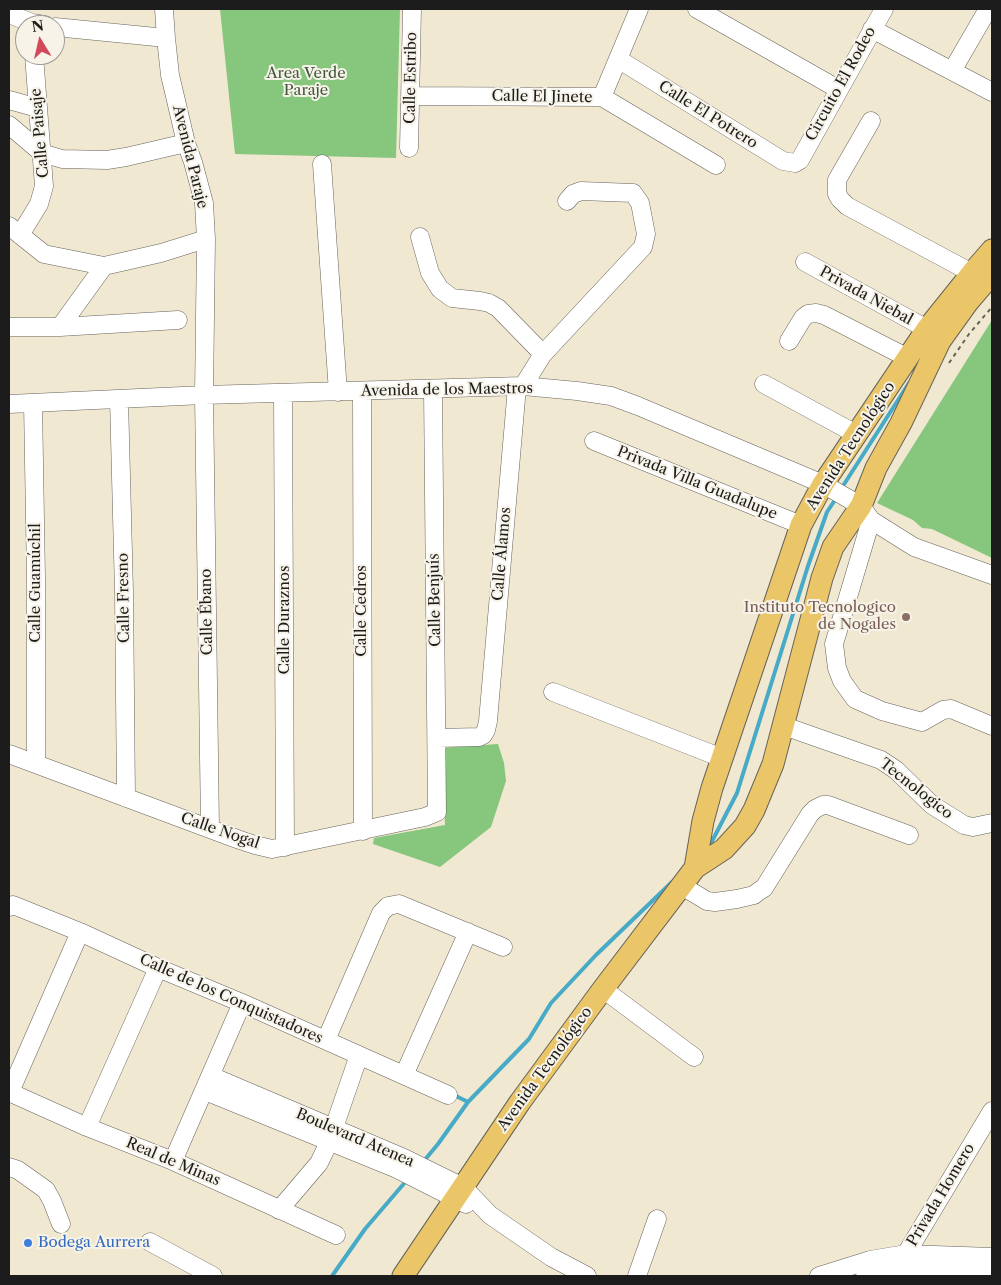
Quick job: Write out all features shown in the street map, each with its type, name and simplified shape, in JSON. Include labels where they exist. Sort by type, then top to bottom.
[{"type":"main road","name":"Avenida Tecnológico","points":[[403,1276],[520,1102],[603,989],[695,868],[724,849],[745,826],[754,810],[773,764],[833,547],[862,509],[876,468],[901,423],[940,341],[968,302],[992,250]]},
{"type":"main road","name":"Avenida Tecnológico","points":[[695,868],[703,820],[722,758],[801,525],[856,434],[927,329],[982,273]]},
{"type":"main road","points":[[703,820],[710,830],[717,833],[733,831],[745,826]]},
{"type":"street","name":"Avenida Paraje","points":[[164,9],[170,75],[186,143],[204,203],[206,239],[204,396]]},
{"type":"street","name":"Calle Estribo","points":[[409,148],[412,9]]},
{"type":"street","points":[[602,97],[639,9]]},
{"type":"street","points":[[698,9],[838,89]]},
{"type":"street","points":[[952,71],[988,9]]},
{"type":"street","points":[[877,15],[952,71],[992,92]]},
{"type":"street","name":"Circuito El Rodeo","points":[[800,160],[877,15]]},
{"type":"street","points":[[65,28],[166,38]]},
{"type":"street","name":"Calle El Potrero","points":[[618,59],[783,161],[795,163],[800,160]]},
{"type":"street","name":"Calle Paisaje","points":[[14,230],[42,196],[44,186],[35,65]]},
{"type":"street","name":"Calle El Jinete","points":[[410,96],[602,97],[716,164]]},
{"type":"street","points":[[9,100],[38,108]]},
{"type":"street","points":[[871,121],[837,180],[837,194],[840,199],[847,206],[982,273]]},
{"type":"street","points":[[9,125],[42,153],[62,159],[107,160],[186,143]]},
{"type":"street","points":[[322,164],[338,392]]},
{"type":"street","points":[[520,387],[543,354],[643,247],[646,234],[640,203],[633,193],[581,191],[573,194],[567,201]]},
{"type":"street","points":[[14,230],[44,254],[104,266],[161,253],[206,239]]},
{"type":"street","points":[[420,238],[430,273],[440,289],[452,298],[480,301],[498,308],[543,354]]},
{"type":"street","name":"Privada Niebal","points":[[805,262],[927,329]]},
{"type":"street","points":[[60,326],[104,266]]},
{"type":"street","points":[[789,341],[803,318],[808,314],[824,315],[908,358]]},
{"type":"street","points":[[9,327],[178,320]]},
{"type":"street","points":[[764,384],[856,434]]},
{"type":"street","name":"Avenida de los Maestros","points":[[9,404],[204,396],[520,387],[577,391],[611,396],[638,406],[825,486],[862,509]]},
{"type":"street","name":"Calle Álamos","points":[[437,738],[479,737],[486,730],[520,387]]},
{"type":"street","name":"Calle Benjuís","points":[[434,389],[437,812]]},
{"type":"street","name":"Calle Cedros","points":[[362,392],[363,830]]},
{"type":"street","name":"Calle Duraznos","points":[[283,394],[285,847]]},
{"type":"street","name":"Calle Ébano","points":[[204,396],[210,828]]},
{"type":"street","name":"Calle Fresno","points":[[120,399],[126,798]]},
{"type":"street","name":"Calle Guamúchil","points":[[33,403],[36,578],[36,764]]},
{"type":"street","name":"Privada Villa Guadalupe","points":[[594,441],[801,525]]},
{"type":"street","points":[[992,575],[914,547],[862,509],[834,644],[837,668],[842,681],[855,699],[882,711],[922,722],[943,710],[951,710],[992,726]]},
{"type":"street","points":[[553,692],[722,758]]},
{"type":"street","name":"Tecnologico","points":[[784,726],[881,760],[896,770],[932,805],[964,825],[973,827],[992,823]]},
{"type":"street","name":"Calle Nogal","points":[[9,754],[255,846],[285,847],[425,818],[437,812]]},
{"type":"street","points":[[682,886],[707,901],[724,902],[754,895],[764,888],[810,814],[815,809],[824,805],[909,835]]},
{"type":"street","points":[[326,1040],[384,909],[393,904],[399,904],[503,947]]},
{"type":"street","name":"Calle de los Conquistadores","points":[[11,906],[80,932],[448,1095]]},
{"type":"street","points":[[10,1092],[80,932]]},
{"type":"street","points":[[404,1075],[468,932]]},
{"type":"street","points":[[87,1127],[158,968]]},
{"type":"street","points":[[603,989],[694,1057]]},
{"type":"street","points":[[173,1161],[242,1003]]},
{"type":"street","points":[[279,1210],[314,1170],[332,1135],[359,1055]]},
{"type":"street","name":"Boulevard Atenea","points":[[208,1083],[421,1173],[459,1193],[552,1257],[586,1276]]},
{"type":"street","name":"Real de Minas","points":[[10,1092],[87,1127],[173,1161],[336,1235]]},
{"type":"street","name":"Privada Homero","points":[[904,1262],[992,1111]]},
{"type":"street","points":[[9,1167],[18,1170],[46,1190],[61,1224]]},
{"type":"street","points":[[636,1276],[657,1220]]},
{"type":"street","points":[[150,1242],[213,1276]]},
{"type":"street","points":[[820,1276],[870,1272],[904,1262],[981,1268]]},
{"type":"green space","name":"Area Verde Paraje","points":[[220,9],[400,9],[396,158],[235,154]]},
{"type":"green space","points":[[992,320],[992,558],[932,529],[922,528],[913,520],[877,503]]},
{"type":"green space","points":[[498,744],[504,763],[506,781],[491,827],[440,867],[373,844],[374,838],[445,825],[442,748]]},
{"type":"waterway","points":[[841,489],[909,383]]},
{"type":"waterway","points":[[708,849],[737,793],[808,566],[827,512],[837,497]]},
{"type":"waterway","points":[[423,1162],[468,1102],[529,1039],[551,1003],[596,955],[672,882]]},
{"type":"waterway","points":[[454,1095],[468,1102]]},
{"type":"waterway","points":[[332,1276],[365,1229],[407,1180]]},
{"type":"place","name":"Instituto Tecnologico de Nogales","points":[[906,617]]},
{"type":"place","name":"Bodega Aurrera","points":[[28,1243]]}]
